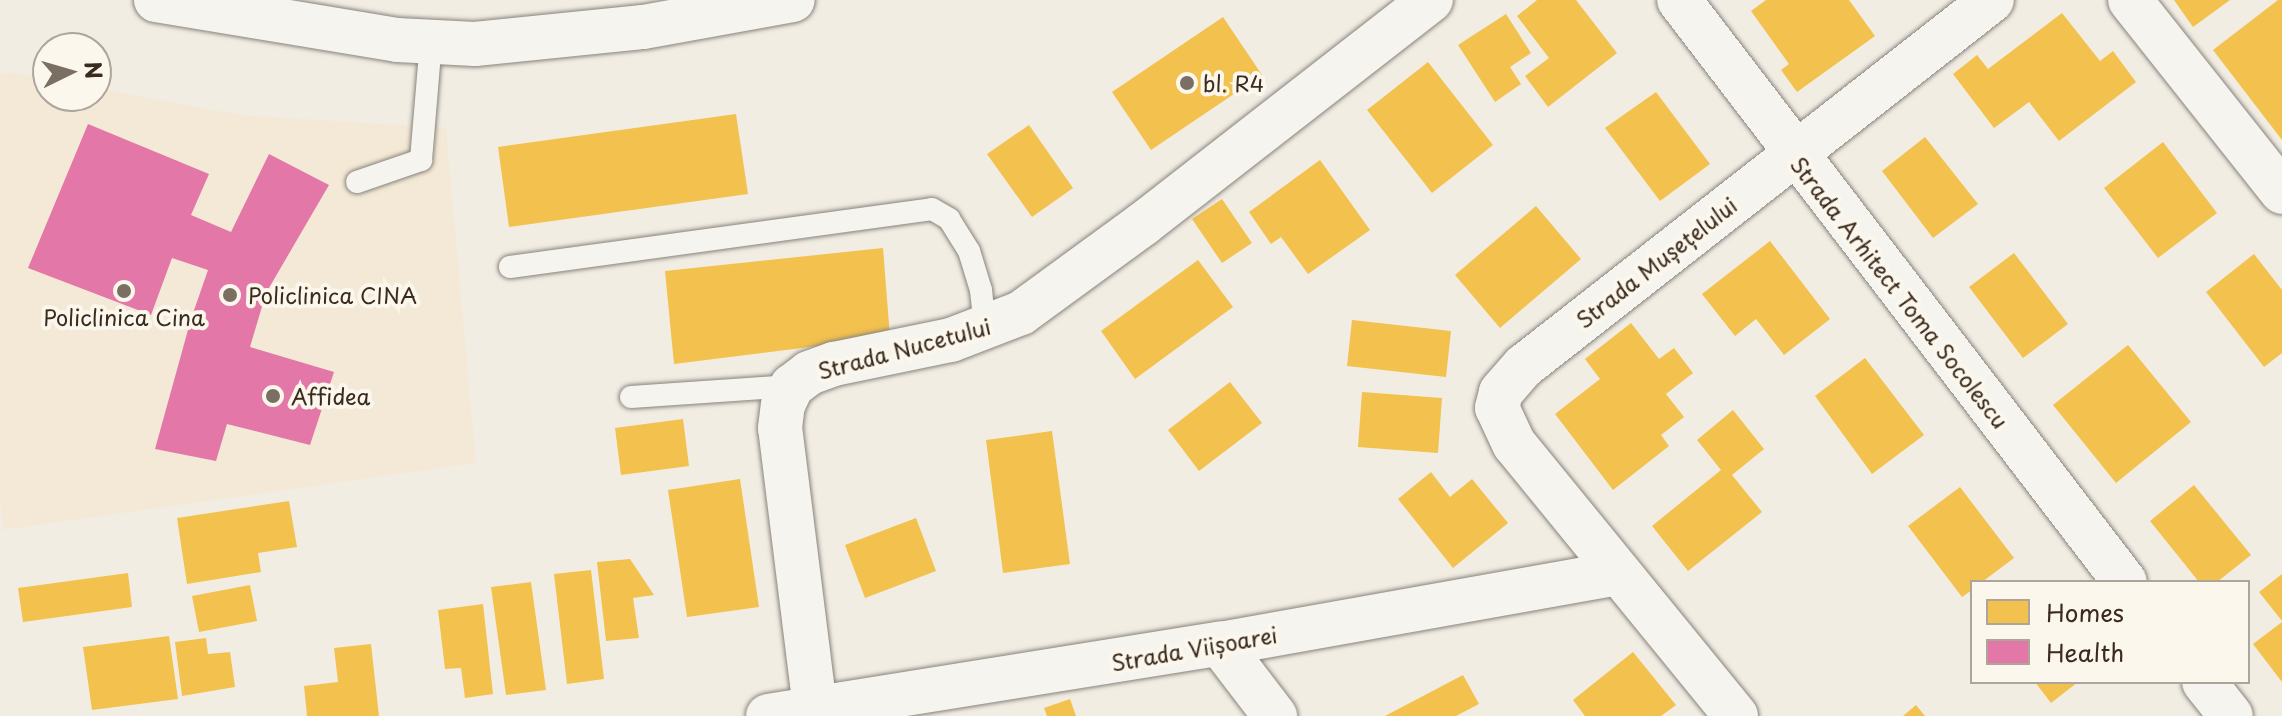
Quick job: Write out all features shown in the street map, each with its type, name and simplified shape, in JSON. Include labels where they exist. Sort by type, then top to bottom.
[{"type":"street","points":[[156,0],[217,5],[350,34],[475,44],[565,37],[732,6],[793,0]]},
{"type":"street","name":"Strada Nucetului","points":[[842,709],[780,428],[783,405],[792,386],[809,373],[834,364],[951,340],[1021,313],[1061,287],[1431,0]]},
{"type":"street","name":"Strada Arhitect Toma Socolescu","points":[[1679,0],[2123,580]]},
{"type":"street","name":"Strada Mușețelului","points":[[1736,716],[1514,444],[1497,408],[1501,392],[1524,366],[1992,0]]},
{"type":"street","points":[[2130,0],[2282,192]]},
{"type":"street","name":"Strada Viișoarei","points":[[768,716],[979,701],[1220,644],[1619,573]]},
{"type":"street","points":[[1220,644],[1275,716]]},
{"type":"street","points":[[2206,684],[2231,716]]},
{"type":"lane","points":[[357,182],[421,160],[431,42]]},
{"type":"lane","points":[[510,267],[932,209],[949,219],[969,251],[981,290],[985,329]]},
{"type":"lane","points":[[631,397],[792,386]]},
{"type":"shaded area","name":"Policlinica CINA","points":[[0,74],[32,77],[32,112],[112,112],[112,91],[241,115],[446,128],[476,463],[3,530],[0,501]]},
{"type":"building: Homes","points":[[1537,0],[1576,0],[1617,53],[1548,107],[1525,76],[1549,58],[1517,16]]},
{"type":"building: Homes","points":[[1766,0],[1849,0],[1875,36],[1797,92],[1781,70],[1789,64],[1751,11]]},
{"type":"building: Homes","points":[[2174,0],[2230,0],[2193,27]]},
{"type":"building: Homes","points":[[2282,0],[2282,140],[2213,50]]},
{"type":"building: Homes","points":[[2062,13],[2100,61],[2113,51],[2136,82],[2059,141],[2029,102],[1994,128],[1953,74],[1977,55],[1988,69]]},
{"type":"building: Homes","points":[[1506,14],[1531,53],[1510,67],[1521,84],[1495,102],[1458,45]]},
{"type":"building: Homes","name":"bl. R4","points":[[1223,17],[1262,75],[1151,150],[1112,92]]},
{"type":"building: Homes","points":[[1428,62],[1493,145],[1432,193],[1367,110]]},
{"type":"building: Homes","points":[[1656,92],[1710,164],[1660,201],[1605,128]]},
{"type":"building: Homes","points":[[736,114],[748,194],[509,227],[498,147]]},
{"type":"building: Homes","points":[[1029,125],[1073,188],[1032,217],[987,154]]},
{"type":"building: Homes","points":[[1925,137],[1978,204],[1933,238],[1882,171]]},
{"type":"building: Homes","points":[[2163,142],[2217,213],[2158,258],[2104,188]]},
{"type":"building: Homes","points":[[1320,160],[1370,230],[1308,274],[1281,237],[1271,244],[1249,212]]},
{"type":"building: Homes","points":[[1222,199],[1252,243],[1222,263],[1192,219]]},
{"type":"building: Homes","points":[[1536,206],[1581,259],[1500,328],[1455,275]]},
{"type":"building: Homes","points":[[1770,241],[1830,319],[1784,355],[1756,319],[1735,336],[1702,294]]},
{"type":"building: Homes","points":[[883,248],[890,337],[674,364],[665,271]]},
{"type":"building: Homes","points":[[2014,253],[2068,324],[2023,358],[1969,287]]},
{"type":"building: Homes","points":[[2254,254],[2282,290],[2282,353],[2264,367],[2206,292]]},
{"type":"building: Homes","points":[[1198,260],[1233,307],[1135,379],[1101,331]]},
{"type":"building: Homes","points":[[1352,320],[1451,331],[1446,377],[1347,366]]},
{"type":"building: Homes","points":[[1631,323],[1659,359],[1674,348],[1693,373],[1666,394],[1684,417],[1661,435],[1669,446],[1613,490],[1555,414],[1600,379],[1585,359]]},
{"type":"building: Homes","points":[[2128,345],[2191,422],[2116,483],[2053,405]]},
{"type":"building: Homes","points":[[1865,358],[1924,435],[1872,474],[1815,396]]},
{"type":"building: Homes","points":[[1230,382],[1262,423],[1199,471],[1168,430]]},
{"type":"building: Homes","points":[[1362,392],[1442,398],[1438,453],[1358,447]]},
{"type":"building: Homes","points":[[1733,410],[1764,449],[1732,475],[1762,512],[1688,571],[1652,526],[1721,470],[1697,440]]},
{"type":"building: Homes","points":[[683,419],[689,466],[621,475],[615,428]]},
{"type":"building: Homes","points":[[1052,431],[1070,564],[1003,573],[986,440]]},
{"type":"building: Homes","points":[[1431,472],[1450,497],[1472,479],[1508,523],[1453,568],[1398,499]]},
{"type":"building: Homes","points":[[740,479],[759,607],[687,617],[668,490]]},
{"type":"building: Homes","points":[[2194,485],[2251,555],[2220,580],[2197,580],[2150,521]]},
{"type":"building: Homes","points":[[1960,487],[2014,558],[1985,580],[1970,580],[1970,591],[1962,597],[1908,526]]},
{"type":"building: Homes","points":[[289,501],[297,547],[258,553],[261,572],[187,584],[177,518]]},
{"type":"building: Homes","points":[[916,518],[936,571],[865,598],[845,545]]},
{"type":"building: Homes","points":[[630,559],[654,595],[633,598],[639,638],[606,641],[597,562]]},
{"type":"building: Homes","points":[[591,570],[604,679],[567,684],[554,574]]},
{"type":"building: Homes","points":[[128,573],[132,607],[23,622],[18,588]]},
{"type":"building: Homes","points":[[2282,574],[2282,621],[2259,592]]},
{"type":"building: Homes","points":[[531,582],[546,690],[506,695],[491,587]]},
{"type":"building: Homes","points":[[250,585],[257,621],[199,632],[192,596]]},
{"type":"building: Homes","points":[[483,604],[493,694],[465,698],[461,668],[445,669],[438,610]]},
{"type":"building: Homes","points":[[2282,622],[2282,682],[2253,644]]},
{"type":"building: Homes","points":[[169,636],[178,699],[92,710],[83,647]]},
{"type":"building: Homes","points":[[206,638],[208,654],[230,652],[235,687],[182,696],[175,642]]},
{"type":"building: Homes","points":[[371,644],[379,716],[307,716],[304,686],[338,682],[334,648]]},
{"type":"building: Homes","points":[[1633,652],[1676,705],[1661,716],[1585,716],[1573,700]]},
{"type":"building: Homes","points":[[1463,675],[1479,704],[1456,716],[1385,716]]},
{"type":"building: Homes","points":[[2037,684],[2075,684],[2051,703]]},
{"type":"building: Homes","points":[[1070,699],[1076,716],[1047,716],[1044,708]]},
{"type":"building: Homes","points":[[1916,705],[1925,716],[1903,716]]},
{"type":"building: Health","name":"Policlinica Cina","points":[[88,124],[209,174],[191,215],[231,232],[269,154],[329,185],[266,293],[250,347],[334,372],[310,445],[227,424],[216,461],[155,449],[208,270],[172,258],[151,315],[28,268]]},
{"type":"place","name":"bl. R4","points":[[1187,83]]},
{"type":"place","name":"Policlinica Cina","points":[[124,291]]},
{"type":"place","name":"Policlinica CINA","points":[[230,295]]},
{"type":"place","name":"Affidea","points":[[273,396]]}]
